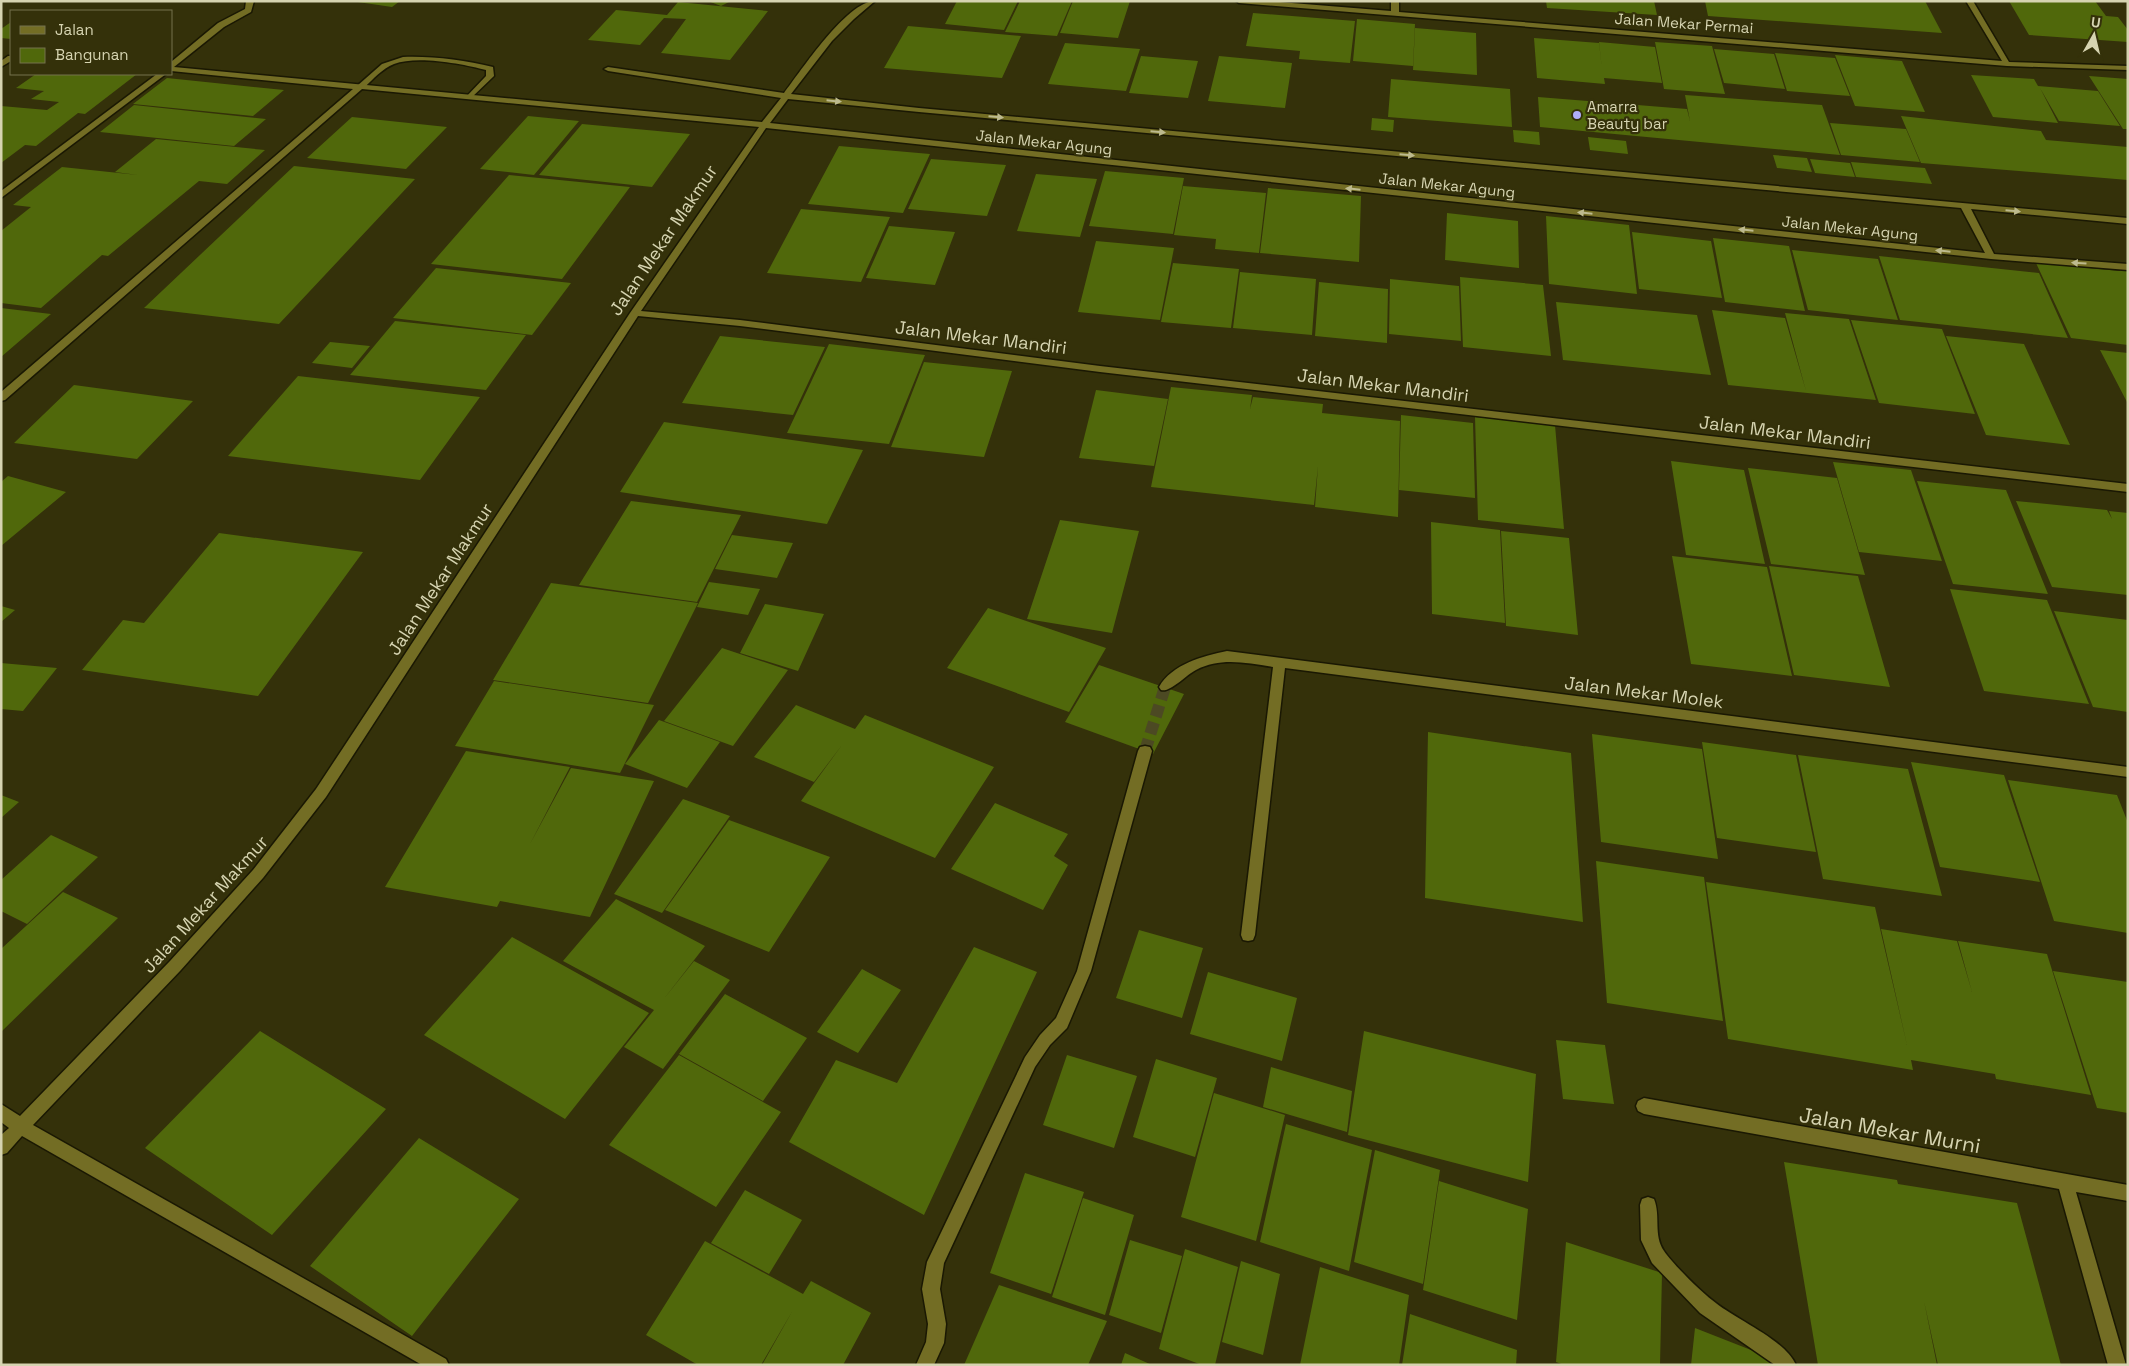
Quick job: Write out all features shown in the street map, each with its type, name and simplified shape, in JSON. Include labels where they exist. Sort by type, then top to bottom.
[{"type":"street","points":[[172,67],[221,25],[248,10],[250,1]]},
{"type":"street","name":"Jalan Mekar Makmur","points":[[1,1147],[175,966],[258,874],[321,793],[635,313],[764,125],[829,39],[851,17],[872,1]]},
{"type":"street","name":"Jalan Mekar Permai","points":[[1239,1],[1395,15],[1771,43],[2007,64],[2128,68]]},
{"type":"street","points":[[1395,1],[1395,15]]},
{"type":"street","points":[[1968,1],[2007,64]]},
{"type":"street","points":[[1,398],[384,66],[396,60],[412,58],[479,65],[490,69],[490,76],[470,98]]},
{"type":"street","name":"Jalan Mekar Agung","points":[[172,68],[764,125],[1991,256],[2128,267]]},
{"type":"street","name":"Jalan Mekar Agung","points":[[608,69],[786,96],[2128,221]]},
{"type":"street","points":[[1,195],[161,75]]},
{"type":"street","points":[[1965,207],[1991,256]]},
{"type":"street","name":"Jalan Mekar Mandiri","points":[[635,313],[740,322],[1100,369],[2128,488]]},
{"type":"street","name":"Jalan Mekar Molek","points":[[1165,687],[1187,668],[1204,660],[1227,656],[2128,772]]},
{"type":"street","points":[[1248,935],[1279,664]]},
{"type":"street","points":[[924,1365],[935,1343],[937,1324],[931,1289],[936,1262],[1030,1062],[1045,1040],[1062,1023],[1084,971],[1145,751]]},
{"type":"street","name":"Jalan Mekar Murni","points":[[1644,1106],[2066,1184],[2128,1193]]},
{"type":"street","points":[[1,1112],[20,1127],[440,1365]]},
{"type":"street","points":[[2066,1184],[2117,1365]]},
{"type":"street","points":[[1648,1206],[1649,1240],[1658,1257],[1706,1307],[1777,1354],[1788,1365]]},
{"type":"building","points":[[351,1],[400,1],[392,7]]},
{"type":"building","points":[[708,1],[731,1],[721,6]]},
{"type":"building","points":[[957,1],[1018,1],[1004,30],[945,24]]},
{"type":"building","points":[[1020,1],[1072,1],[1057,36],[1005,32]]},
{"type":"building","points":[[1073,1],[1130,1],[1118,38],[1060,33]]},
{"type":"building","points":[[1546,1],[1654,1],[1657,15],[1547,8]]},
{"type":"building","points":[[1705,1],[1925,1],[1942,33],[1708,16]]},
{"type":"building","points":[[2009,1],[2095,1],[2106,16],[2118,17],[2128,30],[2128,42],[2029,35]]},
{"type":"building","points":[[678,2],[768,11],[730,60],[661,53],[686,19],[664,18],[640,45],[588,40],[616,10],[667,15]]},
{"type":"building","points":[[1253,13],[1355,21],[1350,63],[1299,59],[1300,51],[1246,46]]},
{"type":"building","points":[[1357,19],[1415,24],[1413,66],[1353,61]]},
{"type":"building","points":[[10,23],[10,39],[1,38],[1,29]]},
{"type":"building","points":[[908,26],[1021,36],[1002,78],[884,68]]},
{"type":"building","points":[[1415,28],[1476,33],[1477,75],[1413,70]]},
{"type":"building","points":[[1534,38],[1599,43],[1602,69],[1599,42],[1655,47],[1662,83],[1604,78],[1605,84],[1537,78]]},
{"type":"building","points":[[1655,42],[1712,46],[1725,94],[1664,89]]},
{"type":"building","points":[[1065,43],[1140,49],[1126,91],[1048,84]]},
{"type":"building","points":[[1714,49],[1774,54],[1785,89],[1724,83]]},
{"type":"building","points":[[1775,53],[1835,58],[1850,96],[1787,91]]},
{"type":"building","points":[[1835,55],[1902,61],[1925,112],[1855,106]]},
{"type":"building","points":[[1141,56],[1198,61],[1188,98],[1129,93]]},
{"type":"building","points":[[1219,56],[1292,63],[1285,108],[1208,101]]},
{"type":"building","points":[[35,75],[136,75],[85,114],[78,113],[36,146],[25,145],[1,163],[1,106],[47,110],[59,102],[31,99],[44,91],[16,88]]},
{"type":"building","points":[[1971,75],[2034,79],[2038,86],[2098,91],[2120,126],[2059,121],[2040,88],[2058,123],[1993,117]]},
{"type":"building","points":[[2089,76],[2128,79],[2128,129],[2123,129]]},
{"type":"building","points":[[167,78],[284,90],[253,116],[133,104]]},
{"type":"building","points":[[1391,79],[1510,89],[1512,127],[1388,117]]},
{"type":"building","points":[[1685,95],[1822,105],[1840,155],[1540,127],[1538,97],[1687,109],[1690,121]]},
{"type":"building","points":[[134,105],[266,119],[234,146],[100,132]]},
{"type":"building","points":[[528,116],[579,121],[534,175],[480,169]]},
{"type":"building","points":[[1901,116],[2041,131],[2046,140],[2128,147],[2128,180],[1921,163]]},
{"type":"building","points":[[352,117],[447,127],[406,169],[307,158]]},
{"type":"building","points":[[1372,118],[1394,120],[1393,132],[1371,130]]},
{"type":"building","points":[[1830,123],[1906,129],[1920,162],[1841,155]]},
{"type":"building","points":[[582,124],[690,134],[652,187],[539,175]]},
{"type":"building","points":[[1513,130],[1539,132],[1540,145],[1514,142]]},
{"type":"building","points":[[1588,137],[1626,141],[1628,154],[1590,150]]},
{"type":"building","points":[[156,139],[265,150],[227,184],[199,181],[108,256],[102,255],[41,308],[1,303],[1,231],[31,207],[13,205],[62,167],[138,175],[115,172]]},
{"type":"building","points":[[839,146],[930,154],[903,213],[808,204]]},
{"type":"building","points":[[1773,155],[1807,158],[1812,172],[1777,168]]},
{"type":"building","points":[[931,159],[1006,165],[987,216],[908,209]]},
{"type":"building","points":[[1810,159],[1850,163],[1855,177],[1815,173]]},
{"type":"building","points":[[1851,162],[1925,168],[1932,184],[1856,177]]},
{"type":"building","points":[[294,166],[415,179],[279,324],[144,308]]},
{"type":"building","points":[[1105,171],[1184,178],[1173,234],[1089,226]]},
{"type":"building","points":[[1036,174],[1097,179],[1080,237],[1017,231]]},
{"type":"building","points":[[509,175],[630,187],[562,279],[431,264]]},
{"type":"building","points":[[1183,186],[1266,193],[1259,253],[1215,249],[1216,239],[1174,235]]},
{"type":"building","points":[[1268,188],[1361,196],[1359,262],[1260,253]]},
{"type":"building","points":[[801,209],[890,217],[861,282],[767,273]]},
{"type":"building","points":[[1447,213],[1518,221],[1519,268],[1445,260]]},
{"type":"building","points":[[1546,216],[1629,225],[1637,294],[1549,284]]},
{"type":"building","points":[[889,226],[955,232],[935,285],[866,278]]},
{"type":"building","points":[[1632,232],[1711,241],[1722,298],[1639,289]]},
{"type":"building","points":[[1713,238],[1789,246],[1805,311],[1725,302]]},
{"type":"building","points":[[1096,241],[1174,248],[1160,320],[1078,312]]},
{"type":"building","points":[[1792,250],[1878,259],[1898,320],[1808,310]]},
{"type":"building","points":[[1879,256],[2039,273],[2068,338],[1900,320]]},
{"type":"building","points":[[1173,263],[1239,269],[1231,328],[1161,322]]},
{"type":"building","points":[[2036,263],[2120,271],[2119,268],[2128,269],[2128,345],[2071,338]]},
{"type":"building","points":[[436,268],[571,283],[532,335],[393,318]]},
{"type":"building","points":[[1240,272],[1316,279],[1312,335],[1233,328]]},
{"type":"building","points":[[1460,277],[1543,285],[1551,356],[1463,347]]},
{"type":"building","points":[[1390,279],[1459,286],[1461,341],[1389,334]]},
{"type":"building","points":[[1319,282],[1388,289],[1387,343],[1315,336]]},
{"type":"building","points":[[1556,302],[1697,315],[1711,375],[1563,360]]},
{"type":"building","points":[[1,308],[51,314],[1,357]]},
{"type":"building","points":[[1712,310],[1785,318],[1806,391],[1785,313],[1849,319],[1876,400],[1728,385]]},
{"type":"building","points":[[1851,320],[1942,329],[1975,414],[1879,403]]},
{"type":"building","points":[[395,321],[526,335],[486,390],[350,375]]},
{"type":"building","points":[[720,336],[825,347],[793,415],[682,403]]},
{"type":"building","points":[[1946,336],[2024,344],[2070,445],[1986,435]]},
{"type":"building","points":[[330,342],[370,346],[352,368],[312,363]]},
{"type":"building","points":[[829,344],[925,355],[889,444],[787,433]]},
{"type":"building","points":[[2100,350],[2128,353],[2128,404]]},
{"type":"building","points":[[924,362],[1012,371],[984,457],[891,447]]},
{"type":"building","points":[[298,376],[480,397],[420,480],[228,456]]},
{"type":"building","points":[[74,385],[193,401],[137,459],[14,443]]},
{"type":"building","points":[[1171,387],[1252,395],[1250,409],[1253,397],[1323,404],[1322,413],[1400,421],[1398,517],[1315,507],[1318,466],[1314,505],[1151,487]]},
{"type":"building","points":[[1096,390],[1168,399],[1154,466],[1079,458]]},
{"type":"building","points":[[1401,415],[1473,423],[1475,498],[1399,490]]},
{"type":"building","points":[[1475,417],[1555,425],[1564,529],[1478,520]]},
{"type":"building","points":[[664,422],[863,450],[827,524],[620,492]]},
{"type":"building","points":[[1671,461],[1744,470],[1765,564],[1686,555]]},
{"type":"building","points":[[1833,462],[1911,470],[1942,561],[1859,552]]},
{"type":"building","points":[[1748,468],[1837,478],[1865,575],[1771,564]]},
{"type":"building","points":[[8,476],[66,492],[1,546],[1,482]]},
{"type":"building","points":[[1917,481],[2006,490],[2048,594],[1953,584]]},
{"type":"building","points":[[631,501],[741,515],[697,602],[579,585]]},
{"type":"building","points":[[2016,501],[2107,510],[2112,519],[2109,511],[2128,513],[2128,595],[2052,587]]},
{"type":"building","points":[[1060,520],[1139,531],[1112,633],[1027,619]]},
{"type":"building","points":[[1431,522],[1500,530],[1505,623],[1432,614]]},
{"type":"building","points":[[1501,531],[1569,538],[1578,635],[1506,626]]},
{"type":"building","points":[[219,533],[363,552],[258,696],[82,670],[123,620],[144,623]]},
{"type":"building","points":[[732,535],[793,543],[777,578],[715,569]]},
{"type":"building","points":[[1672,556],[1767,567],[1792,676],[1691,664]]},
{"type":"building","points":[[1769,566],[1858,576],[1890,687],[1794,675]]},
{"type":"building","points":[[709,582],[760,589],[748,615],[697,607]]},
{"type":"building","points":[[551,583],[698,603],[648,703],[493,680]]},
{"type":"building","points":[[1950,589],[2047,600],[2089,704],[1984,691]]},
{"type":"building","points":[[765,604],[824,614],[798,671],[740,653]]},
{"type":"building","points":[[1,606],[15,610],[1,622]]},
{"type":"building","points":[[988,608],[1106,648],[1069,712],[947,668]]},
{"type":"building","points":[[2054,611],[2128,620],[2128,712],[2093,707]]},
{"type":"building","points":[[722,648],[788,670],[733,746],[664,721]]},
{"type":"building","points":[[1,663],[57,668],[23,711],[1,709]]},
{"type":"building","points":[[1099,665],[1184,694],[1153,754],[1065,722]]},
{"type":"building","points":[[494,681],[654,705],[620,773],[455,746]]},
{"type":"building","points":[[796,705],[855,729],[865,715],[994,767],[935,858],[801,801],[842,745],[814,782],[754,757]]},
{"type":"building","points":[[659,720],[720,742],[687,788],[625,764]]},
{"type":"building","points":[[1428,732],[1571,753],[1583,922],[1425,898]]},
{"type":"building","points":[[1592,734],[1702,749],[1718,859],[1601,842]]},
{"type":"building","points":[[1702,742],[1796,755],[1816,852],[1717,838]]},
{"type":"building","points":[[466,751],[570,767],[530,844],[571,768],[654,781],[590,917],[500,901],[497,907],[385,887]]},
{"type":"building","points":[[1798,755],[1908,769],[1942,896],[1823,879]]},
{"type":"building","points":[[1911,762],[2004,775],[2040,882],[1940,867]]},
{"type":"building","points":[[2008,780],[2117,795],[2128,823],[2128,933],[2054,921]]},
{"type":"building","points":[[1,795],[19,802],[1,818]]},
{"type":"building","points":[[683,799],[730,816],[662,913],[614,894]]},
{"type":"building","points":[[995,803],[1068,834],[1054,856],[1068,865],[1043,910],[951,869]]},
{"type":"building","points":[[729,820],[830,857],[769,952],[665,910]]},
{"type":"building","points":[[51,835],[98,857],[27,924],[1,911],[1,880]]},
{"type":"building","points":[[1596,861],[1704,877],[1723,1021],[1607,1003]]},
{"type":"building","points":[[1706,882],[1875,907],[1907,1045],[1881,929],[1957,941],[1972,992],[1958,941],[2047,954],[2091,1095],[1996,1079],[1995,1074],[1911,1060],[1913,1070],[1728,1039]]},
{"type":"building","points":[[63,892],[118,918],[1,1032],[1,949]]},
{"type":"building","points":[[616,899],[705,946],[663,1000],[694,961],[730,980],[663,1069],[624,1047],[654,1010],[563,961]]},
{"type":"building","points":[[1139,930],[1203,948],[1182,1018],[1116,998]]},
{"type":"building","points":[[512,937],[649,1013],[565,1119],[424,1035]]},
{"type":"building","points":[[974,947],[1037,972],[924,1215],[789,1142],[836,1060],[897,1083]]},
{"type":"building","points":[[862,969],[901,990],[858,1053],[817,1032]]},
{"type":"building","points":[[2053,971],[2128,982],[2128,1113],[2097,1108]]},
{"type":"building","points":[[1208,972],[1297,998],[1282,1061],[1190,1034]]},
{"type":"building","points":[[725,994],[807,1038],[763,1101],[679,1054]]},
{"type":"building","points":[[260,1031],[386,1109],[272,1235],[145,1148]]},
{"type":"building","points":[[1364,1031],[1536,1074],[1528,1182],[1348,1135]]},
{"type":"building","points":[[1556,1040],[1605,1045],[1614,1104],[1563,1099]]},
{"type":"building","points":[[679,1055],[781,1112],[716,1207],[609,1145]]},
{"type":"building","points":[[1067,1055],[1137,1076],[1114,1148],[1043,1125]]},
{"type":"building","points":[[1156,1059],[1217,1078],[1195,1157],[1133,1137]]},
{"type":"building","points":[[1271,1067],[1352,1091],[1347,1132],[1263,1107]]},
{"type":"building","points":[[1214,1093],[1285,1115],[1256,1241],[1181,1217]]},
{"type":"building","points":[[1286,1124],[1372,1150],[1349,1271],[1260,1242]]},
{"type":"building","points":[[419,1138],[519,1199],[412,1336],[310,1266]]},
{"type":"building","points":[[1375,1150],[1440,1170],[1423,1284],[1354,1262]]},
{"type":"building","points":[[1784,1162],[1897,1180],[1898,1184],[2017,1203],[2061,1365],[1938,1365],[1924,1301],[1937,1365],[1818,1365]]},
{"type":"building","points":[[1025,1173],[1084,1192],[1051,1294],[990,1273]]},
{"type":"building","points":[[1439,1181],[1528,1209],[1517,1320],[1423,1290]]},
{"type":"building","points":[[745,1190],[802,1220],[769,1274],[711,1243]]},
{"type":"building","points":[[1083,1198],[1134,1215],[1105,1315],[1052,1297]]},
{"type":"building","points":[[1130,1240],[1182,1256],[1161,1333],[1109,1315]]},
{"type":"building","points":[[705,1241],[803,1294],[811,1281],[871,1313],[843,1365],[762,1365],[793,1310],[761,1365],[698,1365],[646,1335]]},
{"type":"building","points":[[1566,1242],[1662,1273],[1660,1365],[1564,1365],[1556,1362]]},
{"type":"building","points":[[1185,1249],[1238,1267],[1215,1365],[1202,1365],[1159,1349]]},
{"type":"building","points":[[1241,1261],[1280,1274],[1263,1355],[1222,1342]]},
{"type":"building","points":[[1320,1267],[1409,1295],[1399,1365],[1300,1365]]},
{"type":"building","points":[[999,1285],[1107,1321],[1088,1365],[964,1365]]},
{"type":"building","points":[[1410,1314],[1517,1350],[1516,1365],[1402,1365]]},
{"type":"building","points":[[1695,1328],[1774,1359],[1773,1365],[1691,1365]]},
{"type":"building","points":[[1125,1353],[1152,1365],[1121,1365]]},
{"type":"tunnel","points":[[1145,751],[1165,687]]},
{"type":"place","name":"Amarra Beauty bar","points":[[1577,115]]}]
